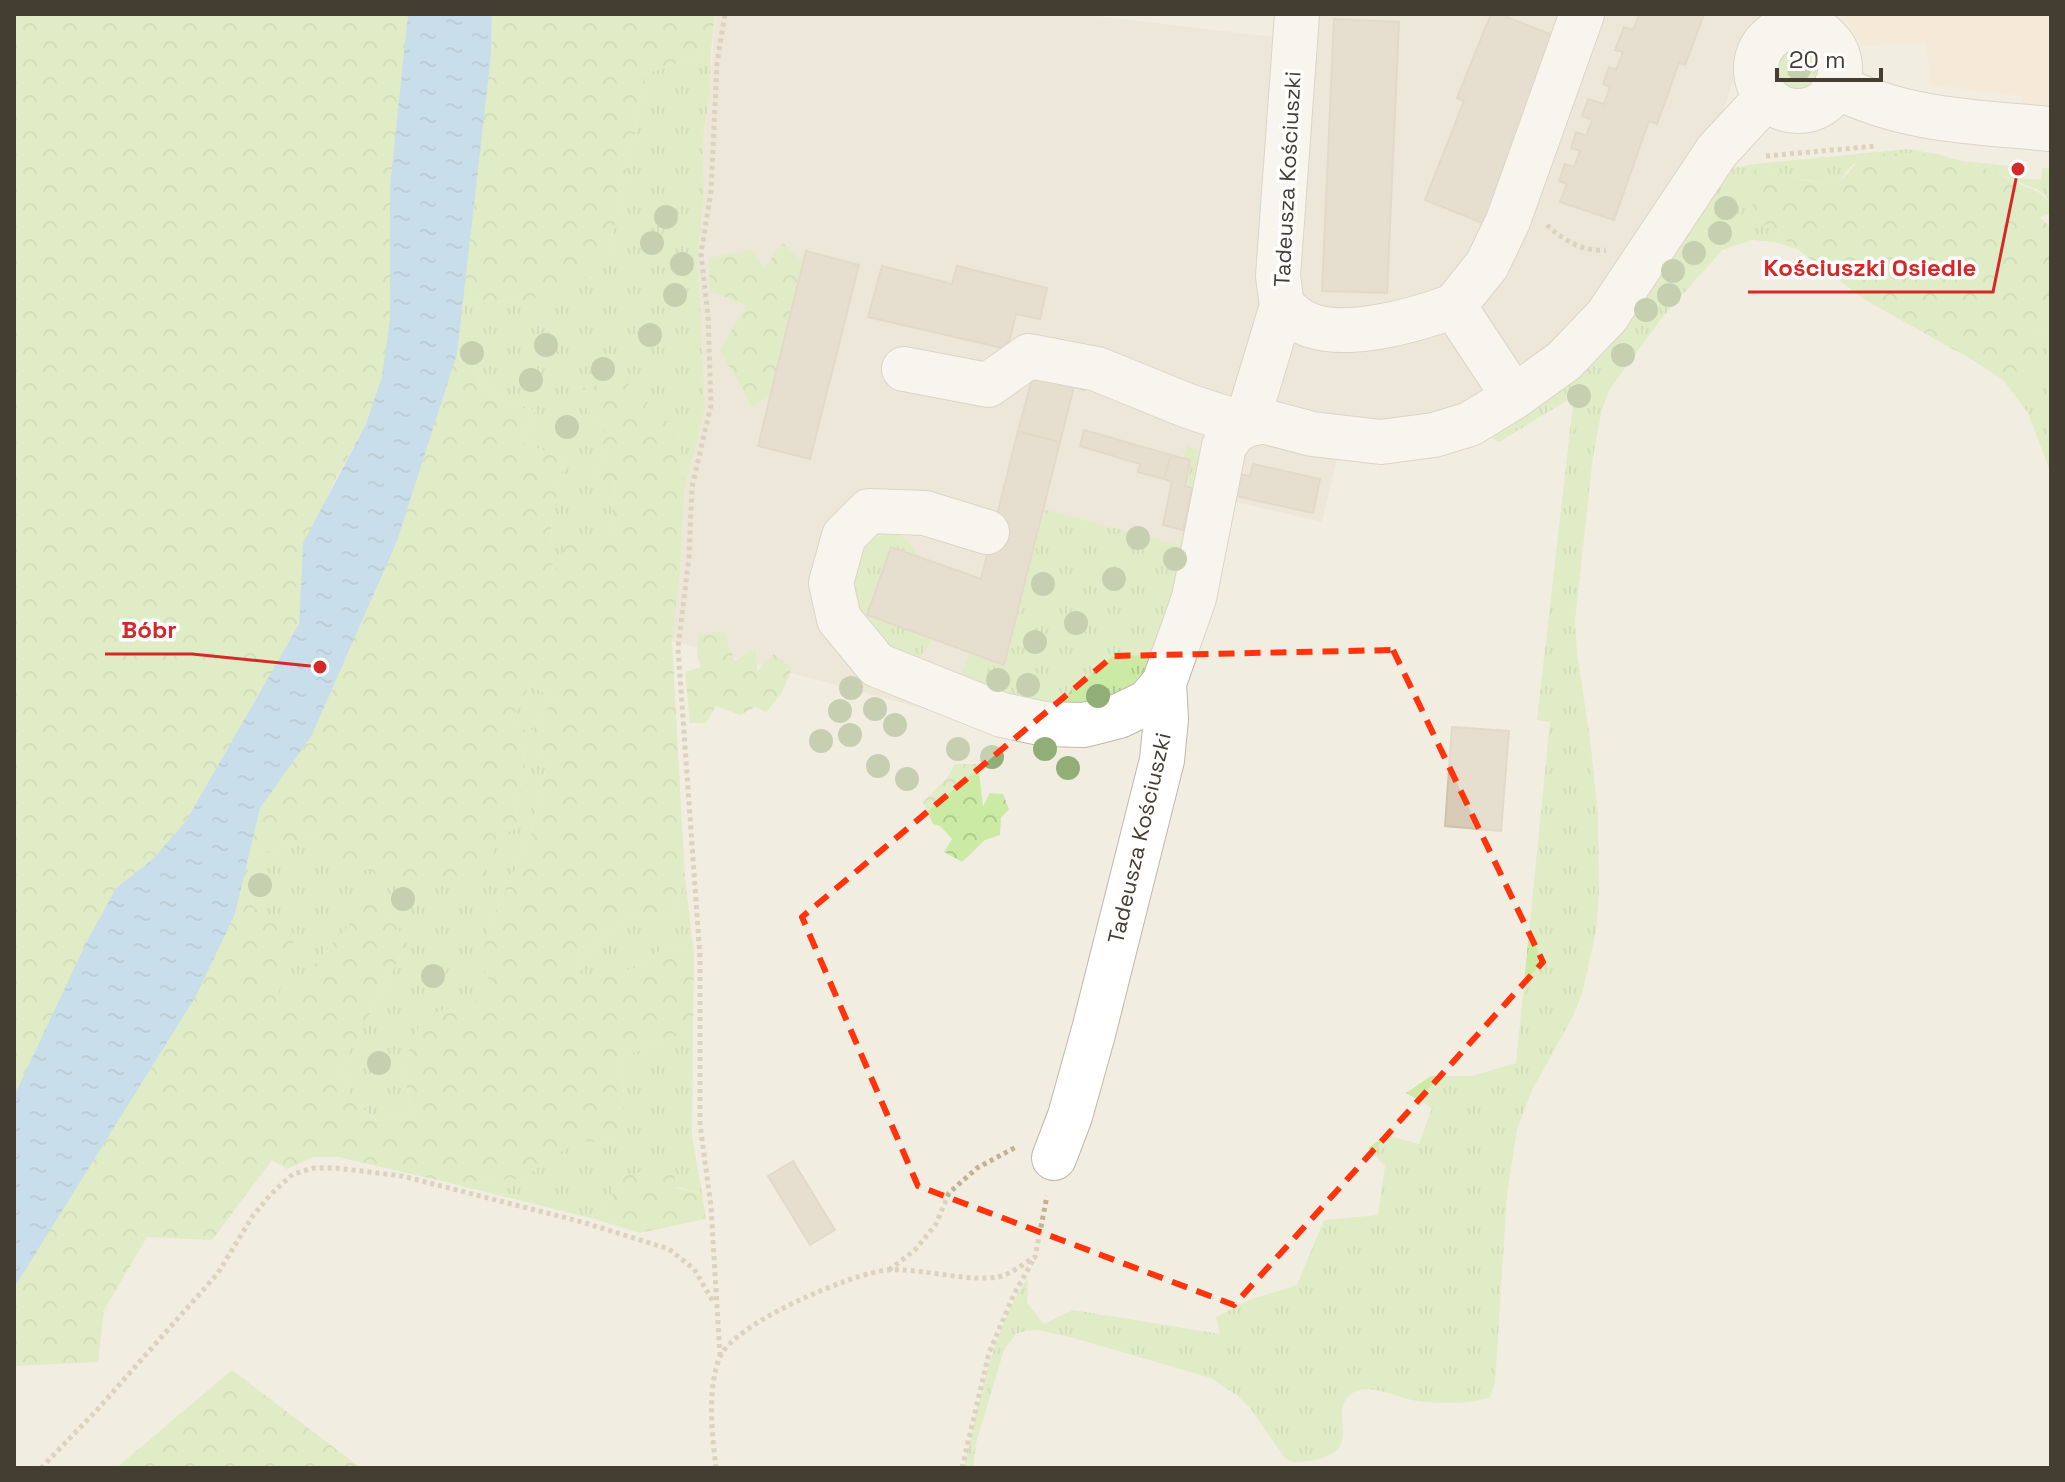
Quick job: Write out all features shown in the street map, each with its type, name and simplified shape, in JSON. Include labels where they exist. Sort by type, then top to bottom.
[{"type":"street","name":"Tadeusza Kościuszki","points":[[1297,14],[1278,276],[1282,306],[1303,323],[1329,329],[1380,328],[1420,319],[1454,306]]},
{"type":"street","points":[[1514,397],[1454,306],[1487,265],[1508,221],[1582,14]]},
{"type":"street","points":[[1798,20],[1834,46],[1840,73],[1836,86],[1829,97],[1805,110],[1791,110],[1767,97],[1759,85],[1757,58],[1763,45],[1773,35],[1798,20]]},
{"type":"street","points":[[1836,86],[1863,100],[1894,110],[2051,129]]},
{"type":"street","points":[[904,369],[988,385],[1029,356],[1097,369],[1188,406],[1246,425],[1263,421],[1312,434],[1381,442],[1434,435],[1470,424],[1564,361],[1607,316],[1717,151],[1767,97]]},
{"type":"street","points":[[1246,425],[1282,306]]},
{"type":"street","name":"Tadeusza Kościuszki","points":[[1036,1152],[1070,1116],[1162,760],[1166,719],[1164,683],[1194,598],[1224,446],[1234,432],[1246,425]]},
{"type":"street","points":[[987,532],[925,513],[869,511],[844,536],[831,583],[839,619],[877,665],[1002,715],[1045,724],[1084,725],[1119,716],[1148,702],[1164,683]]},
{"type":"path","points":[[716,1468],[712,1399],[720,1356],[711,1207],[700,1124],[700,957],[678,648],[689,557],[692,487],[711,405],[708,316],[701,254],[711,191],[717,63],[725,14]]},
{"type":"path","points":[[1758,157],[1886,145]]},
{"type":"path","points":[[1524,177],[1533,207],[1556,233],[1594,250],[1619,248]]},
{"type":"path","points":[[889,1270],[915,1250],[936,1224],[949,1193],[977,1168],[1036,1152],[1035,1257],[1014,1294],[989,1353],[962,1468]]},
{"type":"path","points":[[41,1468],[97,1410],[218,1273],[252,1217],[270,1195],[293,1174],[314,1168],[402,1176],[582,1222],[669,1249],[694,1269],[717,1307]]},
{"type":"path","points":[[720,1356],[746,1330],[802,1299],[837,1284],[889,1270],[1000,1277],[1035,1257]]},
{"type":"highlighted area","points":[[1393,650],[1543,962],[1234,1305],[918,1186],[802,917],[1113,656]]},
{"type":"shaded area","points":[[715,14],[1080,14],[1282,38],[1284,14],[1766,14],[1741,54],[1723,113],[1597,301],[1530,364],[1520,362],[1518,373],[1452,414],[1345,425],[1322,522],[1227,500],[1222,524],[933,711],[672,641],[685,487],[705,407],[698,256],[704,192],[703,137],[710,92]]},
{"type":"shaded area","points":[[1843,14],[2051,14],[2051,109],[2020,107],[2022,96],[1931,85],[1926,43],[1861,46]]},
{"type":"green space","points":[[14,14],[409,14],[390,186],[390,321],[383,375],[369,421],[337,476],[306,543],[298,628],[184,825],[152,860],[119,887],[14,1097]]},
{"type":"green space","points":[[492,14],[715,14],[711,52],[647,73],[608,255],[571,292],[516,302],[463,299],[457,354],[500,399],[535,410],[522,442],[565,459],[551,522],[553,577],[567,539],[609,535],[616,483],[597,480],[605,430],[571,390],[626,381],[679,433],[685,487],[672,641],[685,878],[675,912],[623,920],[582,957],[579,982],[633,969],[670,944],[694,952],[693,1029],[623,1057],[624,1117],[612,1142],[578,1141],[521,1179],[450,1183],[338,1157],[313,1157],[287,1169],[272,1160],[212,1240],[147,1237],[104,1310],[98,1362],[14,1366],[14,1280],[247,860],[260,808],[311,736],[474,188],[491,56]],"holes":[[[530,685],[555,699],[530,733],[511,721]],[[524,743],[546,765],[530,837],[489,926],[480,964],[507,1009],[479,1000],[423,1016],[404,1064],[411,1117],[377,1121],[352,1100],[341,1068],[407,944],[376,893],[273,1012],[295,934],[253,907],[247,860],[317,834],[350,868],[466,886],[484,882],[496,837],[517,828],[516,804],[525,771]]]},
{"type":"green space","points":[[1799,48],[1814,54],[1820,69],[1814,84],[1799,90],[1784,84],[1778,69],[1784,54]]},
{"type":"green space","points":[[711,52],[710,92],[703,137],[704,192],[698,256],[705,407],[685,487],[679,433],[572,390],[605,430],[597,480],[616,482],[609,536],[590,538],[553,579],[551,522],[565,459],[522,442],[535,410],[500,399],[457,354],[463,299],[516,302],[608,255],[647,73]]},
{"type":"green space","points":[[1908,149],[1947,156],[1896,154],[1853,164],[1839,181],[1826,184],[1764,167],[1754,217],[1797,249],[1775,242],[1752,240],[1722,250],[1661,319],[1610,389],[1602,409],[1593,456],[1575,621],[1598,815],[1596,931],[1582,994],[1532,1090],[1517,1130],[1507,1194],[1495,1383],[1490,1397],[1464,1402],[1435,1402],[1409,1400],[1375,1390],[1358,1390],[1344,1402],[1342,1441],[1337,1450],[1326,1457],[1293,1462],[1285,1458],[1250,1408],[1211,1378],[1074,1338],[1038,1330],[1025,1331],[1016,1334],[1004,1350],[976,1443],[973,1468],[964,1468],[995,1345],[1028,1277],[1027,1303],[1044,1324],[1073,1310],[1220,1334],[1216,1317],[1249,1300],[1297,1285],[1324,1220],[1378,1215],[1385,1166],[1368,1148],[1387,1135],[1419,1144],[1432,1108],[1406,1093],[1431,1076],[1472,1076],[1516,1063],[1550,722],[1537,720],[1574,396],[1499,442],[1484,434],[1726,169]]},
{"type":"green space","points":[[1880,154],[1935,155],[1965,162],[2035,190],[2051,205],[2050,214],[2040,217],[2051,228],[2051,328],[2033,331],[2039,347],[2038,371],[2025,382],[2014,384],[2003,380],[1867,301],[1754,217],[1749,173],[1764,167],[1801,179],[1831,183],[1844,177],[1862,159]]},
{"type":"green space","points":[[1965,161],[2018,167],[2018,178],[2041,180],[2042,168],[2051,169],[2051,205],[2044,194],[2036,189]]},
{"type":"green space","points":[[782,242],[803,262],[771,395],[753,407],[720,351],[746,305],[710,291],[709,258],[750,250],[765,268]]},
{"type":"green space","points":[[2051,328],[2051,474],[2028,413],[2003,380],[2014,383],[2032,331]]},
{"type":"green space","points":[[1187,445],[1204,459],[1164,670],[1078,716],[959,678],[970,653],[1004,664],[1043,509],[1179,545],[1192,488],[1185,486],[1190,460],[1183,458]]},
{"type":"green space","points":[[891,533],[908,541],[918,557],[891,547],[867,615],[932,639],[922,654],[908,661],[850,617],[850,561],[868,540]]},
{"type":"green space","points":[[723,631],[735,661],[756,648],[757,671],[774,654],[792,668],[782,693],[766,712],[755,707],[740,715],[716,706],[706,723],[690,723],[685,672],[701,667],[697,656],[698,635]]},
{"type":"green space","points":[[530,685],[555,699],[530,733],[511,721]]},
{"type":"green space","points":[[524,742],[546,765],[530,837],[489,926],[508,1010],[404,1064],[411,1117],[378,1121],[352,1100],[341,1068],[407,944],[376,894],[272,1014],[247,860],[317,834],[496,837],[517,827],[516,804],[525,771]]},
{"type":"green space","points":[[955,764],[978,764],[983,806],[990,793],[1003,794],[1009,809],[1001,818],[1000,835],[985,840],[962,862],[944,852],[952,839],[940,826],[933,824],[923,802],[947,778]]},
{"type":"green space","points":[[685,878],[694,952],[670,944],[633,969],[579,983],[582,957],[623,920],[675,912]]},
{"type":"green space","points":[[693,1029],[692,1135],[702,1193],[625,1175],[595,1219],[450,1183],[521,1179],[578,1140],[612,1142],[624,1116],[623,1057]]},
{"type":"green space","points":[[673,1166],[676,1188],[702,1193],[706,1219],[639,1233],[595,1219],[625,1175]]},
{"type":"green space","points":[[232,1370],[361,1468],[116,1468]]},
{"type":"water","points":[[408,14],[492,14],[491,56],[457,354],[397,541],[311,737],[260,808],[235,914],[196,996],[14,1288],[14,1096],[87,941],[116,888],[152,860],[186,821],[299,624],[303,543],[366,424],[382,377],[390,318],[390,186]]},
{"type":"building","points":[[1491,14],[1499,14],[1555,36],[1485,224],[1425,200],[1464,101],[1457,98]]},
{"type":"building","points":[[1636,14],[1704,14],[1685,65],[1679,63],[1657,124],[1649,121],[1614,220],[1560,202],[1567,184],[1559,181],[1565,164],[1574,167],[1580,151],[1571,148],[1576,132],[1586,136],[1592,120],[1582,116],[1588,99],[1604,104],[1610,87],[1603,84],[1609,67],[1616,70],[1623,52],[1615,50],[1624,27],[1633,30],[1639,15]]},
{"type":"building","points":[[1334,19],[1399,22],[1387,293],[1322,291]]},
{"type":"building","points":[[806,251],[859,265],[810,459],[758,446]]},
{"type":"building","points":[[882,266],[952,284],[957,266],[1047,288],[1040,319],[1016,314],[1007,349],[868,317]]},
{"type":"building","points":[[1035,368],[1086,382],[1084,390],[1074,387],[1060,442],[1018,431]]},
{"type":"building","points":[[1084,430],[1171,455],[1164,479],[1138,472],[1140,464],[1080,446]]},
{"type":"building","points":[[1018,431],[1060,442],[1004,665],[867,615],[891,547],[981,579]]},
{"type":"building","points":[[1171,455],[1190,460],[1185,486],[1192,488],[1183,530],[1163,525],[1172,482],[1164,479]]},
{"type":"building","points":[[1253,464],[1320,479],[1313,513],[1232,495],[1237,474],[1250,476]]},
{"type":"building","points":[[1452,727],[1509,731],[1501,831],[1445,826]]},
{"type":"building","points":[[793,1161],[835,1230],[810,1245],[768,1176]]},
{"type":"place","name":"Kościuszki Osiedle","points":[[2018,169]]},
{"type":"place","name":"Bóbr","points":[[320,667]]}]
